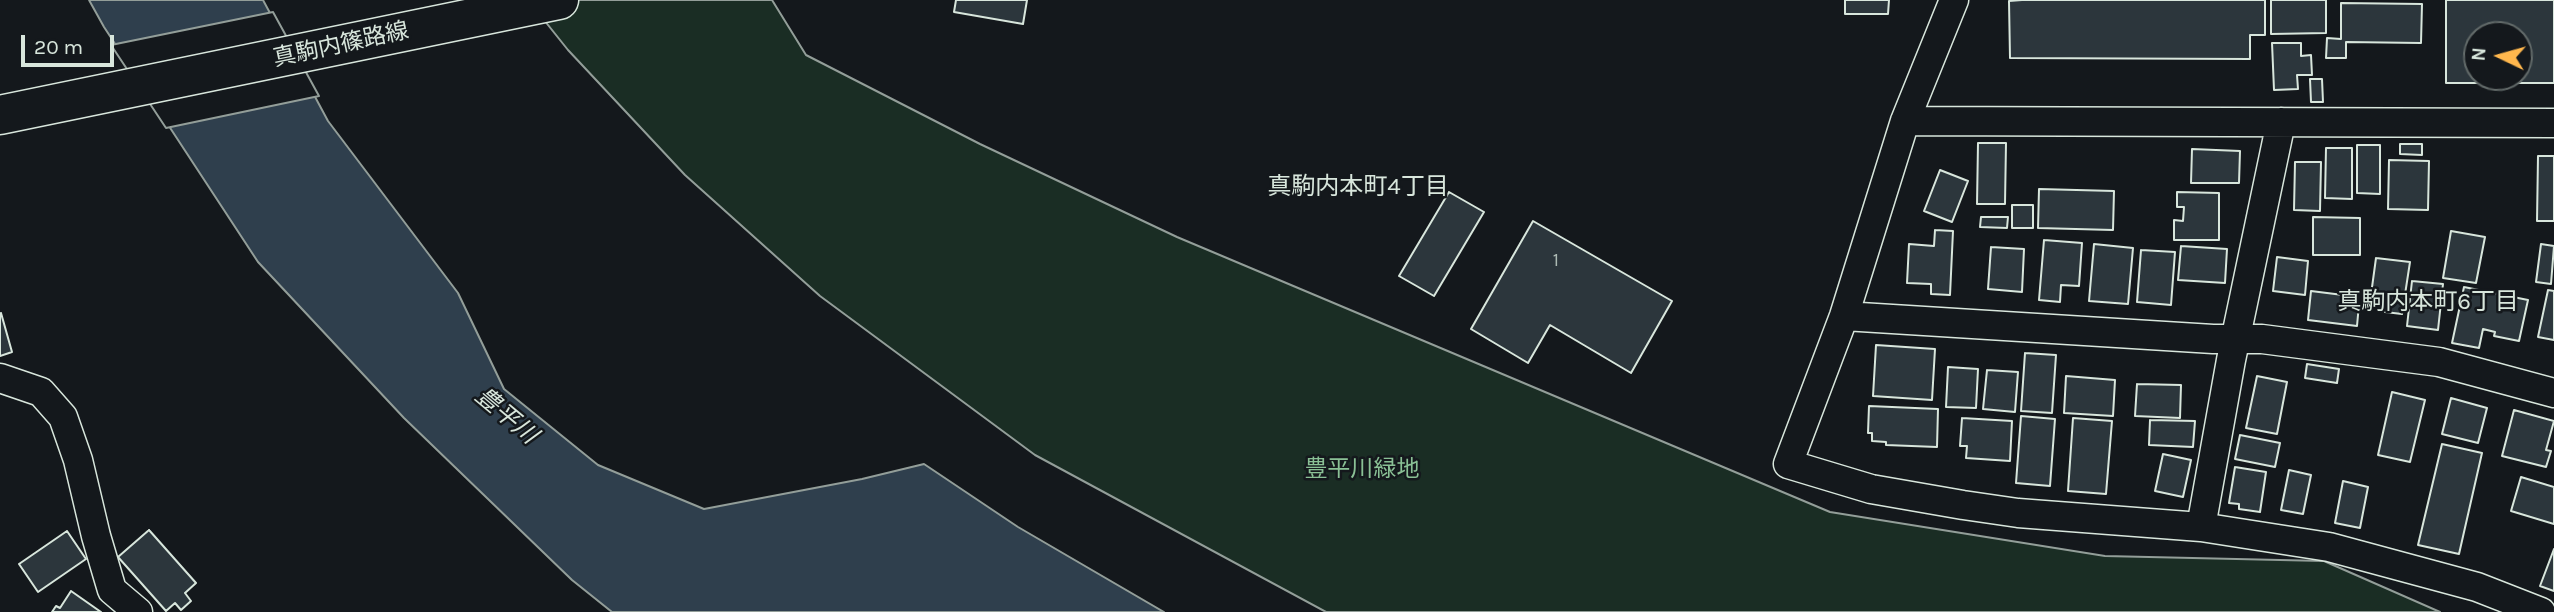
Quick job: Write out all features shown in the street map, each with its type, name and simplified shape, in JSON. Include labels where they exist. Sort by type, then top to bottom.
[{"type":"main road","name":"真駒内篠路線","points":[[0,115],[559,0]]},
{"type":"street","points":[[1954,0],[1905,121],[1844,316],[1788,464],[1871,489],[1974,507],[2018,513],[2201,527],[2329,547],[2477,587],[2541,612]]},
{"type":"street","points":[[1905,121],[2554,123]]},
{"type":"street","points":[[2201,527],[2281,122]]},
{"type":"street","points":[[1844,316],[2274,341],[2439,362],[2554,393]]},
{"type":"street","points":[[0,378],[41,392],[63,417],[78,460],[112,590],[138,612]]},
{"type":"green space","name":"豊平川緑地","points":[[528,0],[772,0],[806,55],[980,144],[1177,237],[1830,512],[2105,556],[2324,561],[2440,612],[1326,612],[1035,455],[820,296],[685,175],[568,50]]},
{"type":"water","name":"豊平川","points":[[89,0],[263,0],[328,121],[458,293],[504,389],[598,465],[704,509],[862,479],[924,464],[1018,527],[1164,612],[612,612],[572,580],[404,418],[258,262]]},
{"type":"pier","points":[[273,12],[319,96],[166,128],[111,45]]},
{"type":"building","points":[[956,0],[1027,0],[1023,24],[954,12]]},
{"type":"building","points":[[1845,0],[1889,0],[1888,14],[1845,14]]},
{"type":"building","points":[[2265,0],[2265,35],[2250,35],[2250,59],[2010,58],[2009,1]]},
{"type":"building","points":[[2271,0],[2326,0],[2326,33],[2271,34]]},
{"type":"building","points":[[2446,0],[2554,0],[2554,83],[2533,83],[2533,21],[2463,21],[2463,83],[2446,83]]},
{"type":"building","points":[[2341,3],[2422,4],[2421,43],[2346,42],[2346,58],[2326,58],[2327,38],[2341,39]]},
{"type":"building","points":[[2272,43],[2301,43],[2301,56],[2311,55],[2312,75],[2297,75],[2298,89],[2274,90]]},
{"type":"building","points":[[2310,79],[2322,79],[2323,102],[2311,102]]},
{"type":"building","points":[[1978,143],[2006,143],[2005,204],[1977,204]]},
{"type":"building","points":[[2400,144],[2422,144],[2422,155],[2400,154]]},
{"type":"building","points":[[2357,145],[2380,145],[2380,194],[2357,193]]},
{"type":"building","points":[[2326,148],[2352,148],[2352,199],[2325,198]]},
{"type":"building","points":[[2192,149],[2240,151],[2239,183],[2191,183]]},
{"type":"building","points":[[2538,156],[2554,156],[2554,221],[2537,221]]},
{"type":"building","points":[[2389,160],[2429,161],[2428,210],[2388,209]]},
{"type":"building","points":[[2295,162],[2321,162],[2320,211],[2294,210]]},
{"type":"building","points":[[1940,170],[1968,181],[1952,222],[1924,211]]},
{"type":"building","points":[[2039,189],[2114,191],[2113,230],[2038,228]]},
{"type":"building","points":[[1449,192],[1484,212],[1434,296],[1399,276]]},
{"type":"building","points":[[2177,192],[2219,193],[2219,240],[2174,240],[2174,220],[2183,221],[2184,207],[2177,207]]},
{"type":"building","points":[[2012,205],[2033,205],[2033,228],[2012,228]]},
{"type":"building","points":[[1981,217],[2008,217],[2007,228],[1980,227]]},
{"type":"building","points":[[2313,217],[2360,218],[2360,255],[2313,255]]},
{"type":"building","points":[[1533,221],[1672,301],[1631,373],[1550,325],[1528,363],[1471,329]]},
{"type":"building","points":[[1935,230],[1953,231],[1950,295],[1931,294],[1931,284],[1907,283],[1909,244],[1934,246]]},
{"type":"building","points":[[2451,231],[2485,237],[2476,283],[2443,278]]},
{"type":"building","points":[[2044,240],[2082,243],[2079,286],[2061,285],[2060,302],[2039,300]]},
{"type":"building","points":[[2094,244],[2133,248],[2128,304],[2089,301]]},
{"type":"building","points":[[2541,244],[2554,246],[2551,284],[2536,282]]},
{"type":"building","points":[[2181,246],[2227,249],[2225,283],[2178,280]]},
{"type":"building","points":[[1991,247],[2024,249],[2022,292],[1988,289]]},
{"type":"building","points":[[2141,250],[2175,252],[2171,305],[2137,302]]},
{"type":"building","points":[[2277,257],[2308,261],[2305,295],[2273,291]]},
{"type":"building","points":[[2376,258],[2410,262],[2402,314],[2385,312],[2386,304],[2370,302]]},
{"type":"building","points":[[2412,281],[2443,284],[2438,330],[2407,326]]},
{"type":"building","points":[[2464,287],[2528,300],[2519,341],[2494,336],[2495,332],[2483,329],[2479,348],[2452,343]]},
{"type":"building","points":[[2548,290],[2554,291],[2554,340],[2538,337]]},
{"type":"building","points":[[2311,291],[2351,296],[2350,303],[2359,304],[2357,326],[2308,320]]},
{"type":"building","points":[[0,314],[12,352],[0,356]]},
{"type":"building","points":[[1876,345],[1935,349],[1932,400],[1873,396]]},
{"type":"building","points":[[2025,353],[2056,355],[2052,413],[2021,411]]},
{"type":"building","points":[[2307,364],[2339,369],[2337,383],[2305,378]]},
{"type":"building","points":[[1948,367],[1978,369],[1976,408],[1946,407]]},
{"type":"building","points":[[1987,370],[2018,372],[2015,412],[1983,409]]},
{"type":"building","points":[[2066,376],[2115,380],[2113,416],[2064,413]]},
{"type":"building","points":[[2257,376],[2287,382],[2277,434],[2246,428]]},
{"type":"building","points":[[2137,384],[2181,385],[2180,418],[2135,416]]},
{"type":"building","points":[[2392,392],[2425,400],[2410,462],[2378,455]]},
{"type":"building","points":[[2451,398],[2487,408],[2478,443],[2442,434]]},
{"type":"building","points":[[1869,406],[1938,409],[1937,447],[1886,445],[1886,442],[1872,441],[1872,433],[1868,433]]},
{"type":"building","points":[[2514,410],[2554,421],[2546,450],[2551,451],[2546,467],[2502,456]]},
{"type":"building","points":[[2021,416],[2055,419],[2050,486],[2016,483]]},
{"type":"building","points":[[1962,418],[2012,421],[2010,461],[1966,458],[1967,446],[1960,446]]},
{"type":"building","points":[[2073,418],[2112,421],[2106,494],[2068,491]]},
{"type":"building","points":[[2150,420],[2195,421],[2193,447],[2149,445]]},
{"type":"building","points":[[2240,435],[2280,443],[2275,467],[2235,459]]},
{"type":"building","points":[[2442,444],[2482,453],[2459,554],[2418,545]]},
{"type":"building","points":[[2163,454],[2191,460],[2183,497],[2155,491]]},
{"type":"building","points":[[2235,467],[2266,472],[2260,512],[2239,509],[2239,504],[2229,503]]},
{"type":"building","points":[[2289,470],[2311,475],[2303,514],[2281,510]]},
{"type":"building","points":[[2521,477],[2554,487],[2554,524],[2511,511]]},
{"type":"building","points":[[2343,481],[2368,487],[2360,528],[2335,523]]},
{"type":"building","points":[[149,530],[196,583],[185,593],[191,601],[181,610],[175,603],[166,611],[118,557]]},
{"type":"building","points":[[67,531],[86,559],[38,592],[19,564]]},
{"type":"building","points":[[2554,549],[2554,591],[2540,586]]},
{"type":"building","points":[[71,591],[101,612],[52,612],[56,606],[60,608]]},
{"type":"district","name":"真駒内本町4丁目","points":[[1358,187]]},
{"type":"district","name":"真駒内本町6丁目","points":[[2428,302]]}]
